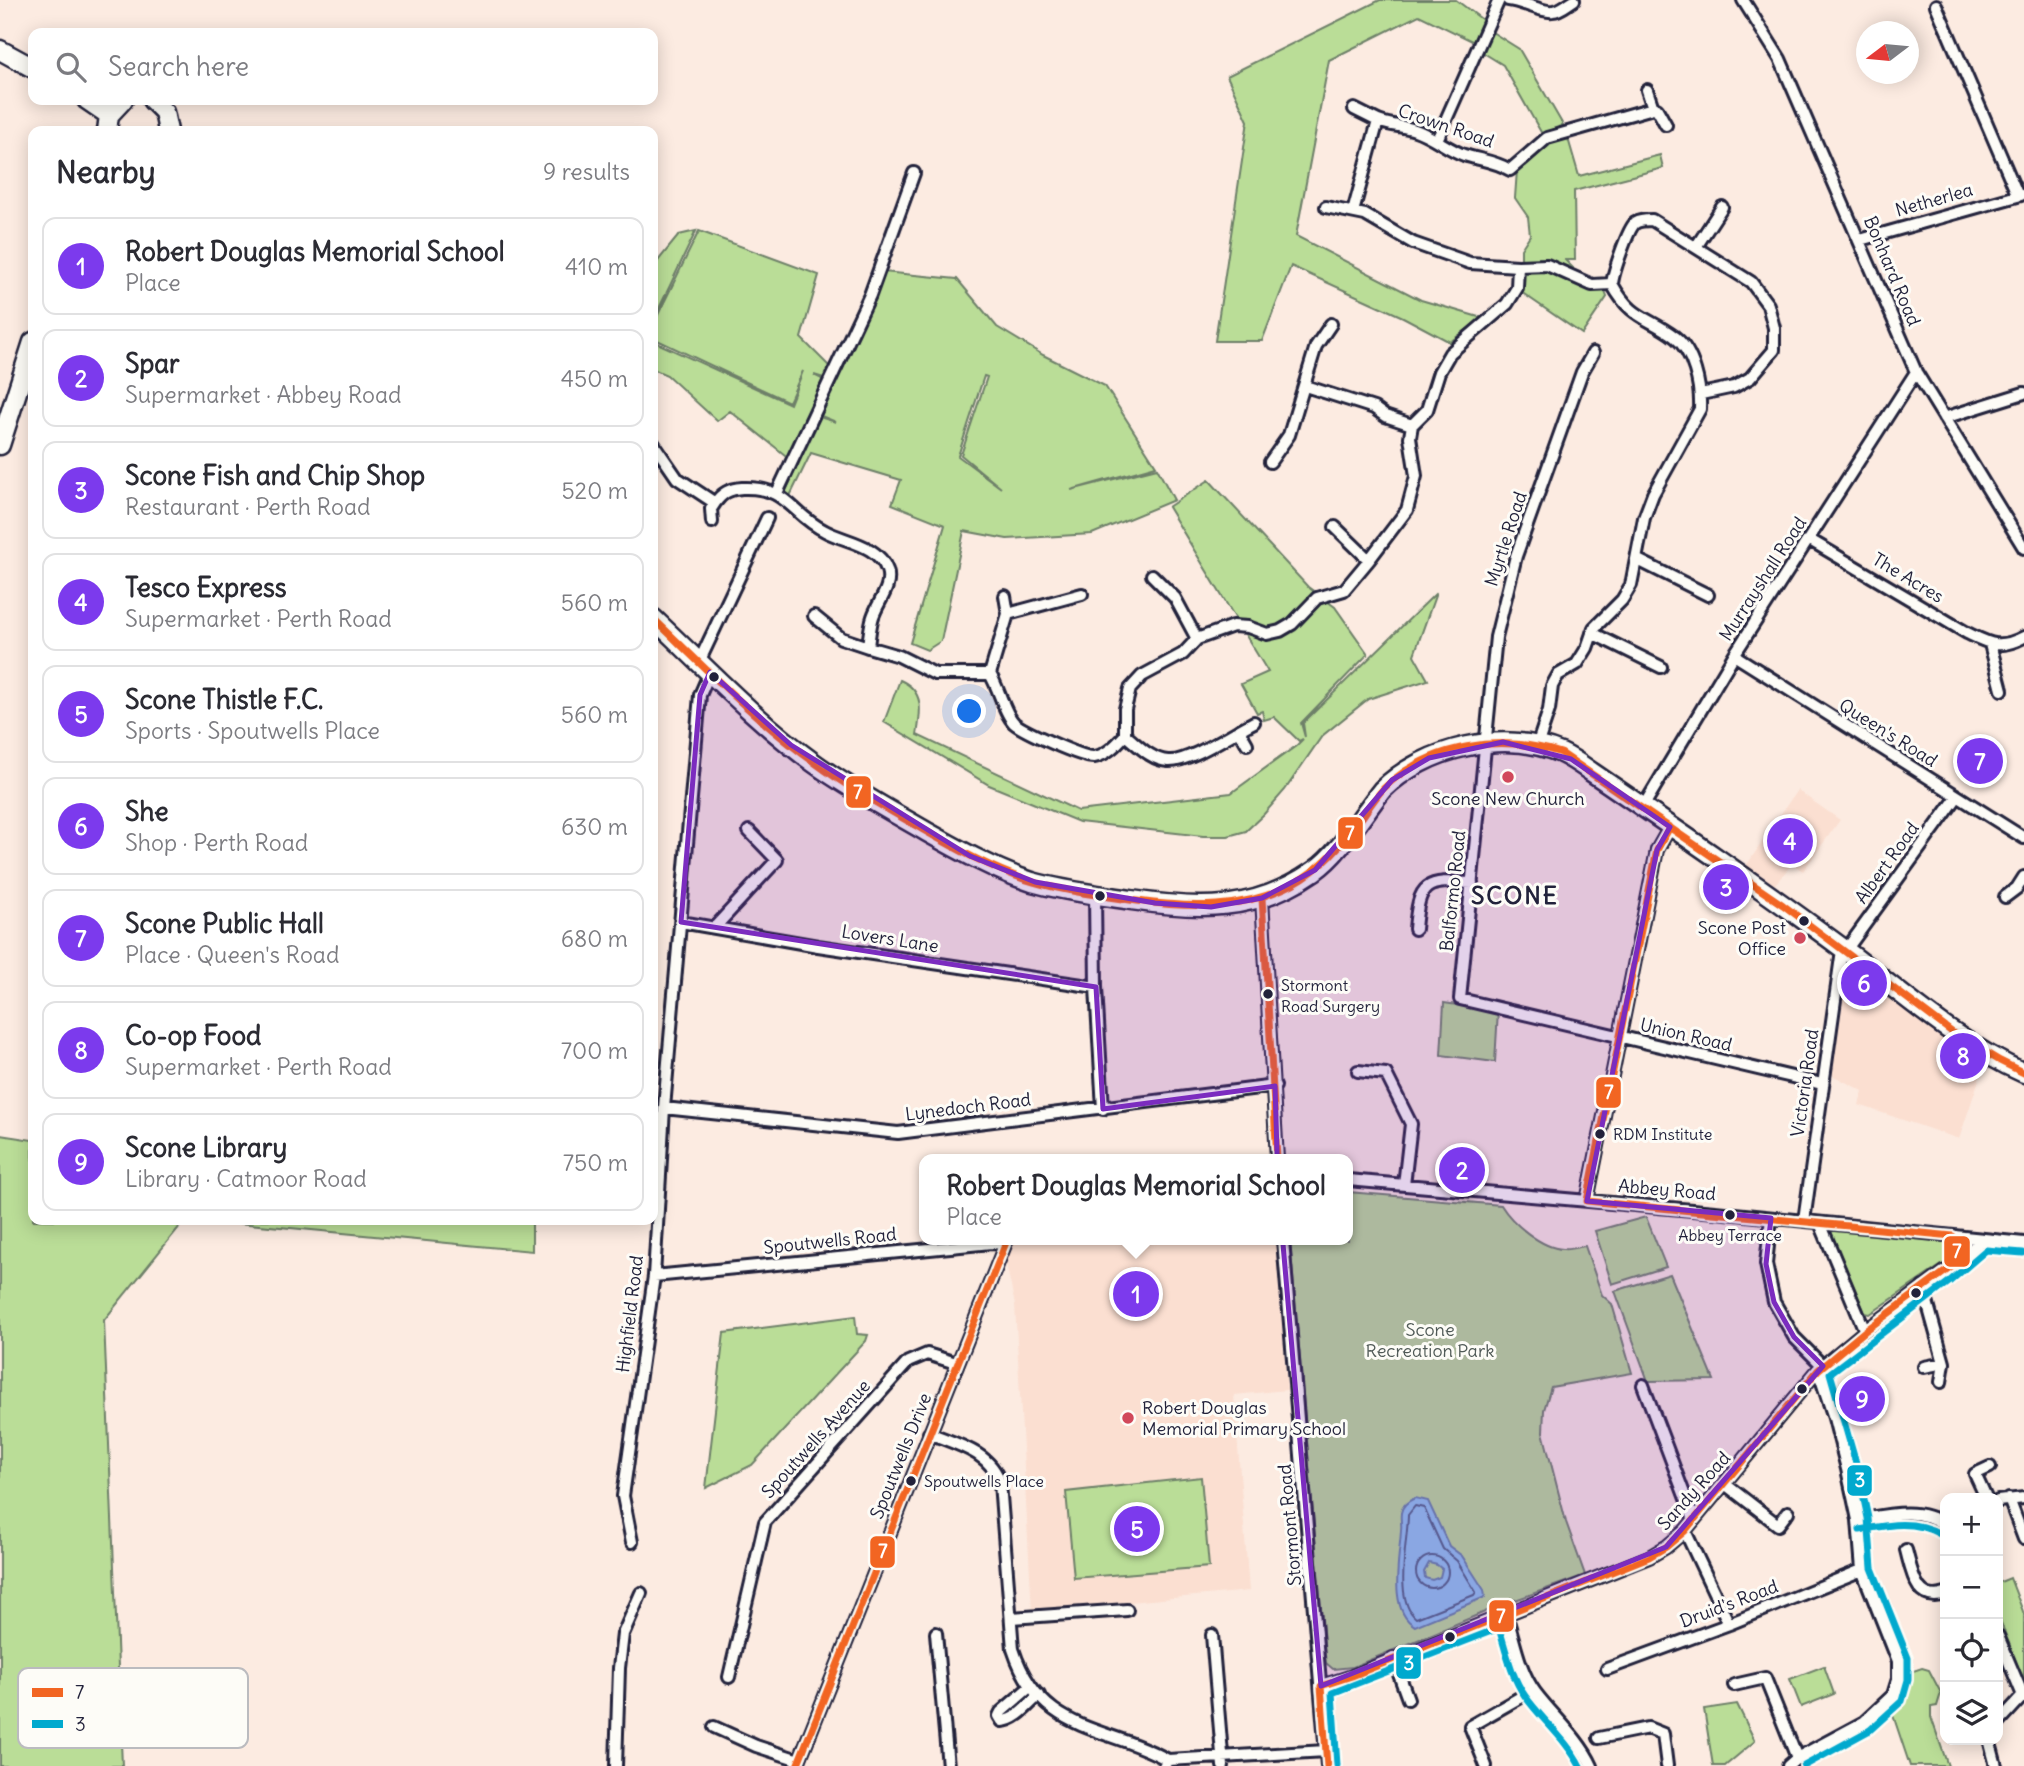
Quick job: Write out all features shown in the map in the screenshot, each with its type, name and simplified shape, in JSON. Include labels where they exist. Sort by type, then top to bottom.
[{"type":"main road","points":[[0,50],[28,65]]},
{"type":"main road","points":[[92,105],[108,123],[120,105]]},
{"type":"main road","points":[[157,105],[164,112],[166,126]]},
{"type":"main road","points":[[0,445],[28,358]]},
{"type":"main road","points":[[658,623],[791,745],[830,774],[885,808],[998,869],[1035,882],[1095,894],[1185,906],[1211,906],[1262,898],[1295,883],[1326,861],[1382,790],[1406,771],[1437,755],[1503,742],[1559,752],[1643,807],[1845,950],[1936,1019],[1985,1052],[2024,1073]]},
{"type":"street","points":[[1437,139],[1499,0]]},
{"type":"street","points":[[1507,0],[1522,1],[1554,12],[1574,0]]},
{"type":"street","name":"Bonhard Road","points":[[1743,0],[1780,59],[1916,372],[2024,548]]},
{"type":"street","name":"Netherlea","points":[[1860,240],[2021,195],[1936,5]]},
{"type":"street","points":[[1647,90],[1653,108],[1657,109],[1666,125]]},
{"type":"street","name":"Crown Road","points":[[1354,109],[1391,126],[1414,130],[1437,139],[1456,152],[1497,162],[1510,170],[1547,138],[1653,108]]},
{"type":"street","name":"Crown Road","points":[[1353,212],[1378,121]]},
{"type":"street","points":[[776,493],[870,295],[914,173]]},
{"type":"street","points":[[1326,207],[1353,212],[1379,222],[1413,243],[1470,262],[1518,266],[1547,265],[1592,285],[1612,284]]},
{"type":"street","points":[[1696,247],[1722,207]]},
{"type":"street","points":[[1537,746],[1549,710],[1552,686],[1558,675],[1577,664],[1592,633],[1604,616],[1622,600],[1631,585],[1638,560],[1644,517],[1653,494],[1700,409],[1701,394],[1689,356],[1676,338],[1637,316],[1612,284],[1628,232],[1635,223],[1652,220],[1751,282],[1769,305],[1774,328],[1774,350],[1750,378],[1734,387],[1701,394]]},
{"type":"street","points":[[1005,596],[1008,614],[990,674],[1012,721],[1025,731],[1074,752],[1094,757],[1114,748],[1125,735],[1125,709],[1130,689],[1142,676],[1183,654],[1197,639],[1233,626],[1248,627],[1267,634],[1280,631],[1292,624],[1317,598],[1344,590],[1407,510],[1416,476],[1410,437],[1412,425],[1427,410],[1439,372],[1450,353],[1507,304],[1517,288],[1518,266]]},
{"type":"street","points":[[1270,462],[1289,435],[1316,346],[1331,324]]},
{"type":"street","name":"Myrtle Road","points":[[1485,745],[1496,636],[1516,556],[1582,372],[1593,353]]},
{"type":"street","name":"Murrayshall Road","points":[[1643,807],[1734,655],[1916,372]]},
{"type":"street","points":[[1305,386],[1374,408],[1385,416],[1412,425]]},
{"type":"street","points":[[1944,418],[2024,393]]},
{"type":"street","points":[[658,450],[677,478],[715,503]]},
{"type":"street","points":[[712,522],[711,509],[720,495],[736,489],[764,489],[776,493],[825,532],[870,549],[887,570],[888,582],[872,619],[868,647]]},
{"type":"street","name":"Highfield Road","points":[[658,1209],[664,1108],[700,695],[705,667],[768,518]]},
{"type":"street","points":[[1335,527],[1369,560]]},
{"type":"street","name":"The Acres","points":[[1810,540],[1990,644]]},
{"type":"street","points":[[1638,560],[1708,596]]},
{"type":"street","points":[[1152,575],[1175,597],[1197,639]]},
{"type":"street","points":[[1008,614],[1082,594]]},
{"type":"street","points":[[814,616],[841,638],[898,656],[935,674],[990,674]]},
{"type":"street","points":[[1592,633],[1661,667]]},
{"type":"street","points":[[2003,690],[1990,644],[2002,645],[2024,637]]},
{"type":"street","name":"Queen's Road","points":[[1734,655],[2024,838]]},
{"type":"street","points":[[1125,735],[1150,755],[1166,761],[1181,760],[1254,722]]},
{"type":"street","points":[[1239,730],[1247,744]]},
{"type":"street","name":"Balformo Road","points":[[1460,999],[1485,745]]},
{"type":"street","name":"Albert Road","points":[[1845,950],[1957,797]]},
{"type":"street","points":[[1587,1201],[1657,850],[1670,827]]},
{"type":"street","points":[[715,927],[777,860],[749,831]]},
{"type":"street","points":[[2005,897],[2017,888],[2024,877]]},
{"type":"street","points":[[1415,929],[1418,898],[1427,887],[1447,881],[1472,883]]},
{"type":"street","points":[[1095,894],[1096,987],[1103,1109]]},
{"type":"street","points":[[1262,898],[1277,1154]]},
{"type":"street","name":"Lovers Lane","points":[[681,922],[871,954],[1096,987]]},
{"type":"street","name":"Victoria Road","points":[[1804,1221],[1841,957],[1845,950]]},
{"type":"street","name":"Union Road","points":[[1460,999],[1822,1084]]},
{"type":"street","points":[[1358,1071],[1386,1074],[1411,1124],[1404,1185]]},
{"type":"street","name":"Lynedoch Road","points":[[664,1108],[898,1133],[1275,1086]]},
{"type":"street","name":"Abbey Road","points":[[1353,1180],[2024,1243]]},
{"type":"street","points":[[1734,1685],[1765,1678],[1793,1762],[1864,1722],[1893,1695],[1898,1679],[1898,1661],[1862,1570],[1858,1520],[1821,1368],[1794,1337],[1774,1302],[1766,1264],[1771,1218]]},
{"type":"street","points":[[1820,1223],[1865,1331]]},
{"type":"street","name":"Highfield Road","points":[[632,1542],[623,1496],[654,1276],[657,1225]]},
{"type":"street","points":[[1953,1236],[1957,1248],[1957,1263]]},
{"type":"street","name":"Sandy Road","points":[[1321,1686],[1666,1548],[1695,1520],[1821,1368],[1865,1331],[1957,1263],[1982,1239]]},
{"type":"street","name":"Spoutwells Road","points":[[654,1276],[971,1245]]},
{"type":"street","name":"Spoutwells Drive","points":[[715,1727],[798,1763],[1005,1245]]},
{"type":"street","name":"Stormont Road","points":[[1283,1245],[1327,1766]]},
{"type":"street","points":[[1923,1287],[1944,1363],[1941,1382]]},
{"type":"street","name":"Spoutwells Avenue","points":[[729,1676],[765,1522],[908,1362],[927,1354],[956,1363]]},
{"type":"street","points":[[1924,1367],[1944,1363]]},
{"type":"street","points":[[1643,1385],[1695,1520]]},
{"type":"street","points":[[929,1433],[974,1452],[986,1459],[997,1472],[1013,1649],[1035,1691],[1052,1708],[1086,1729],[1149,1749],[1166,1763],[1326,1751]]},
{"type":"street","points":[[1984,1493],[1975,1474],[1990,1467]]},
{"type":"street","points":[[1725,1484],[1778,1525],[1788,1512]]},
{"type":"street","points":[[2024,1498],[2004,1500],[2024,1539]]},
{"type":"street","points":[[1858,1520],[1914,1513],[1940,1522]]},
{"type":"street","points":[[1685,1531],[1729,1624]]},
{"type":"street","points":[[1906,1550],[1914,1577],[1924,1594],[1940,1595]]},
{"type":"street","name":"Druid's Road","points":[[1607,1669],[1729,1624],[1862,1570]]},
{"type":"street","points":[[615,1766],[623,1634],[641,1593]]},
{"type":"street","points":[[1011,1618],[1127,1610]]},
{"type":"street","points":[[1506,1614],[1533,1690],[1581,1748],[1592,1766]]},
{"type":"street","points":[[936,1633],[948,1766]]},
{"type":"street","points":[[1212,1635],[1222,1760]]},
{"type":"street","points":[[2003,1648],[2023,1698],[2003,1718]]},
{"type":"street","points":[[1393,1658],[1408,1699]]},
{"type":"street","points":[[927,1668],[939,1667]]},
{"type":"street","points":[[1486,1766],[1471,1726],[1533,1690]]},
{"type":"street","points":[[1600,1738],[1647,1728],[1663,1734],[1667,1766]]},
{"type":"street","points":[[1991,1745],[1996,1766]]},
{"type":"highlighted area","points":[[710,672],[791,745],[970,856],[1035,882],[1155,903],[1211,907],[1262,898],[1315,870],[1392,780],[1429,758],[1503,742],[1571,759],[1670,827],[1657,850],[1587,1201],[1771,1218],[1766,1264],[1774,1302],[1794,1337],[1823,1366],[1666,1547],[1321,1686],[1278,1186],[1275,1086],[1103,1109],[1096,987],[681,922],[700,695]]},
{"type":"shaded area","points":[[1797,790],[1840,820],[1803,871],[1792,864],[1772,888],[1744,869]]},
{"type":"shaded area","points":[[1852,960],[1986,1059],[1959,1139],[1859,1105],[1863,1091],[1830,1074],[1843,974]]},
{"type":"shaded area","name":"Robert Douglas Memorial Primary School","points":[[1014,1245],[1276,1245],[1287,1390],[1234,1395],[1249,1591],[1032,1611],[1015,1305],[1005,1259]]},
{"type":"green space","points":[[1380,0],[1456,0],[1484,21],[1474,42],[1419,15],[1329,60],[1296,236],[1421,300],[1482,318],[1450,342],[1403,317],[1291,266],[1262,341],[1215,341],[1248,121],[1227,76]]},
{"type":"green space","points":[[1492,32],[1519,49],[1563,125],[1542,134],[1503,65],[1482,52]]},
{"type":"green space","points":[[1567,135],[1579,176],[1660,155],[1663,168],[1574,191],[1575,260],[1565,260],[1573,268],[1572,282],[1585,288],[1604,289],[1607,297],[1582,334],[1521,292],[1521,249],[1530,235],[1528,217],[1515,198],[1517,170],[1550,144]]},
{"type":"green space","points":[[696,231],[658,311],[658,261],[679,235]]},
{"type":"green space","points":[[699,231],[819,275],[801,338],[831,368],[827,379],[814,375],[826,381],[790,459],[730,411],[717,421],[667,375],[658,371],[658,343],[790,404],[803,371],[789,402],[658,340],[658,315]]},
{"type":"green space","points":[[883,272],[957,279],[997,327],[1043,355],[1105,386],[1156,466],[1071,490],[1157,468],[1174,500],[1092,534],[1007,539],[964,531],[941,641],[927,650],[910,643],[945,525],[892,504],[901,480],[811,453],[790,496],[785,493],[819,417],[836,422],[821,416]],"holes":[[[984,376],[987,377],[961,455],[1001,488],[958,456]]]},
{"type":"green space","points":[[1209,480],[1308,587],[1335,607],[1368,654],[1301,723],[1305,737],[1303,723],[1436,593],[1414,655],[1428,680],[1368,699],[1322,736],[1285,790],[1246,831],[1228,836],[1203,836],[1079,822],[989,785],[884,722],[900,680],[914,690],[917,696],[920,710],[917,735],[1078,811],[1231,793],[1296,746],[1303,739],[1299,741],[1274,717],[1264,720],[1262,711],[1257,713],[1241,684],[1268,672],[1168,507]]},
{"type":"green space","points":[[1444,1003],[1498,1011],[1495,1062],[1441,1055]]},
{"type":"green space","points":[[0,1135],[28,1139],[28,1225],[181,1225],[104,1320],[118,1668],[18,1668],[18,1748],[121,1748],[122,1766],[0,1766]]},
{"type":"green space","name":"Scone Recreation Park","points":[[1353,1192],[1501,1205],[1520,1227],[1554,1248],[1585,1246],[1602,1295],[1612,1304],[1632,1373],[1551,1387],[1544,1410],[1543,1432],[1566,1522],[1585,1575],[1504,1604],[1353,1667],[1333,1669],[1326,1663],[1290,1245],[1353,1245]]},
{"type":"green space","points":[[1646,1217],[1666,1267],[1612,1284],[1595,1231]]},
{"type":"green space","points":[[259,1225],[532,1225],[532,1251]]},
{"type":"green space","points":[[1828,1226],[1948,1240],[1952,1249],[1951,1255],[1949,1260],[1870,1314],[1865,1313]]},
{"type":"green space","points":[[1670,1274],[1714,1380],[1648,1381],[1615,1291]]},
{"type":"green space","points":[[855,1316],[857,1334],[868,1335],[866,1341],[752,1465],[706,1488],[724,1333]]},
{"type":"green space","points":[[1201,1477],[1209,1567],[1074,1578],[1066,1492]]},
{"type":"green space","points":[[2010,1578],[2024,1614],[2024,1682],[2003,1628],[2003,1581]]},
{"type":"green space","points":[[1824,1666],[1834,1694],[1801,1707],[1790,1679]]},
{"type":"green space","points":[[1922,1668],[1929,1670],[1940,1691],[1937,1706],[1931,1707],[1931,1717],[1948,1766],[1910,1766],[1891,1709],[1896,1702],[1903,1699],[1908,1678],[1913,1671]]},
{"type":"green space","points":[[1737,1704],[1755,1741],[1725,1766],[1713,1766],[1704,1709]]},
{"type":"water","points":[[1415,1498],[1428,1501],[1449,1546],[1462,1556],[1484,1590],[1485,1597],[1415,1626],[1406,1619],[1401,1608],[1397,1582],[1401,1513],[1404,1506]],"holes":[[[1429,1563],[1442,1569],[1440,1577],[1432,1580],[1425,1578],[1424,1572]]]},
{"type":"transit line","name":"7","points":[[658,623],[772,730],[852,789],[946,843],[1003,871],[1046,885],[1098,895],[1197,906],[1255,899],[1293,884],[1313,871],[1346,838],[1383,789],[1422,761],[1444,752],[1491,744],[1538,747],[1561,753],[1783,905],[1953,1033],[2024,1073]]},
{"type":"transit line","name":"7","points":[[1327,1766],[1321,1686],[1649,1557],[1666,1547],[1685,1531],[1818,1370],[1865,1331],[1957,1263],[1957,1248],[1953,1236],[1587,1201],[1657,850],[1670,827]]},
{"type":"transit line","name":"7","points":[[1262,898],[1277,1154]]},
{"type":"transit line","name":"7","points":[[797,1766],[1005,1245]]},
{"type":"transit line","name":"3","points":[[1804,1766],[1870,1730],[1902,1701],[1908,1680],[1908,1658],[1872,1568],[1868,1518],[1857,1467],[1830,1373],[1949,1282],[1986,1250],[2023,1253]]},
{"type":"transit line","name":"3","points":[[1860,1530],[1910,1525],[1940,1534]]},
{"type":"transit line","name":"3","points":[[1337,1765],[1332,1693],[1499,1628],[1509,1663],[1520,1688],[1580,1766]]},
{"type":"place","name":"Scone Public Hall","points":[[1980,761]]},
{"type":"place","name":"Scone New Church","points":[[1508,777]]},
{"type":"place","name":"Tesco Express","points":[[1790,841]]},
{"type":"place","name":"Scone Fish and Chip Shop","points":[[1726,887]]},
{"type":"place","name":"Scone Post Office","points":[[1800,938]]},
{"type":"place","name":"She","points":[[1864,983]]},
{"type":"place","name":"Stormont Road Surgery","points":[[1268,994]]},
{"type":"place","name":"Co-op Food","points":[[1963,1056]]},
{"type":"place","name":"RDM Institute","points":[[1600,1134]]},
{"type":"place","name":"Spar","points":[[1462,1170]]},
{"type":"place","name":"Abbey Terrace","points":[[1730,1215]]},
{"type":"place","name":"Robert Douglas Memorial School","points":[[1136,1294]]},
{"type":"place","name":"Scone Library","points":[[1862,1399]]},
{"type":"place","name":"Robert Douglas Memorial Primary School","points":[[1128,1418]]},
{"type":"place","name":"Spoutwells Place","points":[[911,1481]]},
{"type":"place","name":"Scone Thistle F.C.","points":[[1137,1529]]},
{"type":"district","name":"SCONE","points":[[1515,896]]}]
